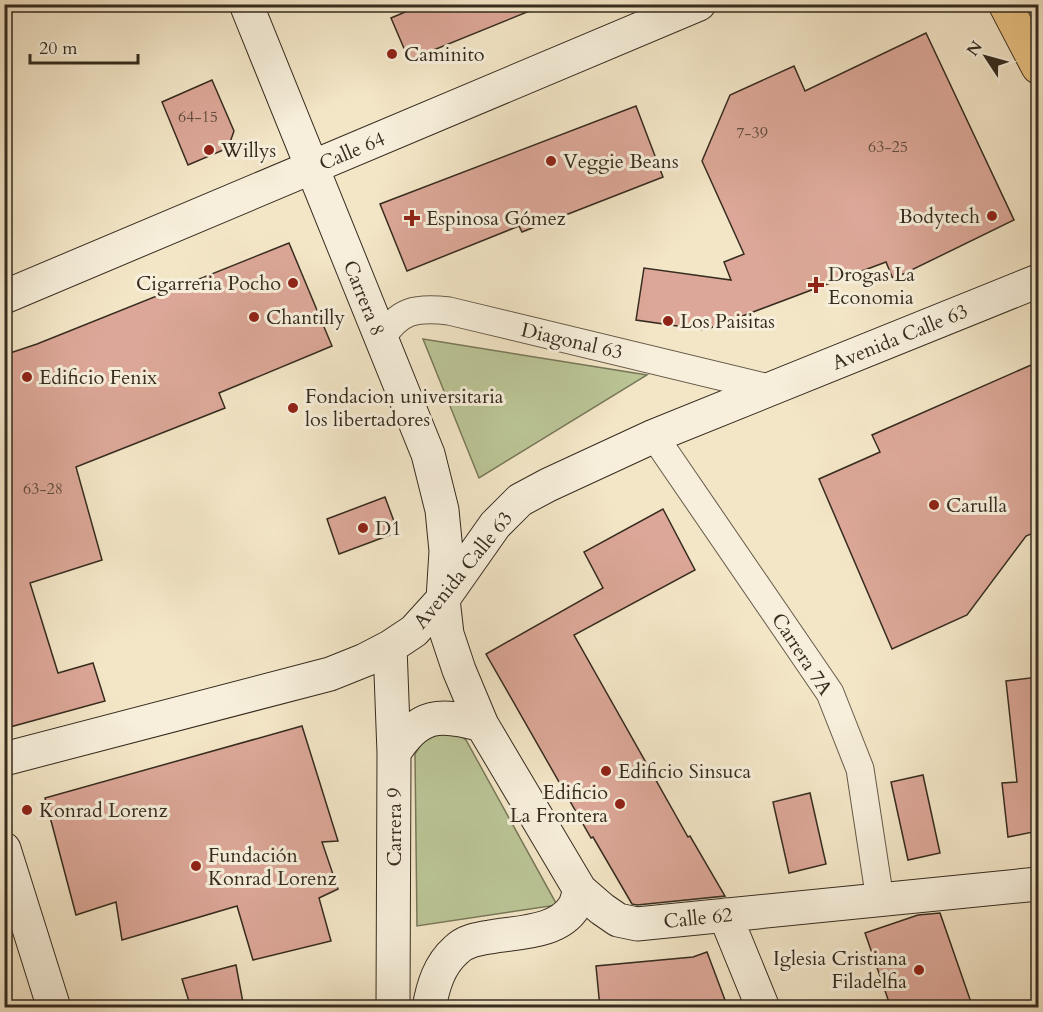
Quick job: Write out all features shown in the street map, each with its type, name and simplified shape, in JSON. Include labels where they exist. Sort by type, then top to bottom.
[{"type":"main road","points":[[1005,4],[1038,67]]},
{"type":"street","name":"Carrera 8","points":[[246,4],[428,454],[442,510],[446,551],[443,599]]},
{"type":"street","name":"Calle 64","points":[[4,297],[699,4]]},
{"type":"street","name":"Avenida Calle 63","points":[[4,759],[330,674],[364,660],[414,631],[443,599],[495,525],[520,500],[548,484],[654,436],[1038,281]]},
{"type":"street","name":"Diagonal 63","points":[[381,339],[390,324],[406,313],[429,309],[449,311],[773,388]]},
{"type":"street","name":"Carrera 7A","points":[[654,436],[830,693],[860,769],[880,900]]},
{"type":"street","points":[[429,1008],[433,987],[444,964],[457,949],[473,940],[552,926],[567,916],[575,906],[580,890],[482,725],[447,634],[443,599]]},
{"type":"street","name":"Carrera 9","points":[[390,647],[394,753],[393,1008]]},
{"type":"street","points":[[394,753],[405,735],[422,722],[441,717],[461,719],[482,725]]},
{"type":"street","points":[[4,849],[54,1008]]},
{"type":"street","name":"Calle 62","points":[[580,890],[618,920],[637,924],[1038,884]]},
{"type":"street","points":[[724,915],[763,1008]]},
{"type":"green space","points":[[423,339],[647,375],[479,478]]},
{"type":"green space","points":[[447,726],[466,740],[557,905],[417,926],[415,754],[429,731]]},
{"type":"building","points":[[424,4],[542,4],[542,6],[409,60],[391,18]]},
{"type":"building","points":[[926,33],[1014,220],[893,279],[886,262],[705,330],[636,320],[644,268],[731,280],[724,262],[744,254],[702,161],[730,95],[794,66],[805,91]]},
{"type":"building","points":[[212,80],[234,131],[228,148],[188,165],[162,102]]},
{"type":"building","points":[[636,106],[663,177],[522,232],[519,226],[407,271],[380,204]]},
{"type":"building","points":[[289,243],[332,346],[219,393],[225,408],[76,467],[102,560],[30,583],[58,673],[93,663],[105,701],[10,727],[4,707],[4,355],[37,344]]},
{"type":"building","name":"Carulla","points":[[1038,362],[1038,531],[1026,536],[967,615],[892,649],[819,479],[880,452],[872,435]]},
{"type":"building","points":[[385,497],[398,532],[339,554],[327,519]]},
{"type":"building","points":[[663,509],[695,570],[574,635],[688,837],[690,836],[725,896],[637,905],[632,904],[593,837],[591,838],[486,654],[603,588],[584,552]]},
{"type":"building","points":[[1038,677],[1038,831],[1008,837],[1002,783],[1017,782],[1006,681]]},
{"type":"building","name":"Fundación Konrad Lorenz","points":[[302,726],[338,841],[322,842],[338,889],[319,898],[331,941],[253,960],[237,906],[122,940],[116,902],[76,915],[45,798]]},
{"type":"building","points":[[923,775],[940,853],[908,860],[891,782]]},
{"type":"building","points":[[810,793],[826,864],[789,873],[773,802]]},
{"type":"building","name":"Iglesia Cristiana Filadelfia","points":[[940,913],[973,1008],[891,1008],[865,933],[918,915]]},
{"type":"building","points":[[707,952],[728,1008],[600,1008],[596,966],[693,957]]},
{"type":"building","points":[[236,965],[244,1008],[191,1008],[182,979]]},
{"type":"place","name":"Caminito","points":[[392,54]]},
{"type":"place","name":"Willys","points":[[209,150]]},
{"type":"place","name":"Veggie Beans","points":[[551,161]]},
{"type":"place","name":"Bodytech","points":[[992,216]]},
{"type":"place","name":"Espinosa Gómez","points":[[412,218]]},
{"type":"place","name":"Cigarreria Pocho","points":[[293,283]]},
{"type":"place","name":"Drogas La Economia","points":[[816,285]]},
{"type":"place","name":"Chantilly","points":[[254,317]]},
{"type":"place","name":"Los Paisitas","points":[[668,321]]},
{"type":"place","name":"Edificio Fenix","points":[[27,377]]},
{"type":"place","name":"Fondacion universitaria los libertadores","points":[[293,408]]},
{"type":"place","name":"Carulla","points":[[934,505]]},
{"type":"place","name":"D1","points":[[363,528]]},
{"type":"place","name":"Edificio Sinsuca","points":[[606,771]]},
{"type":"place","name":"Edificio La Frontera","points":[[620,804]]},
{"type":"place","name":"Konrad Lorenz","points":[[27,810]]},
{"type":"place","name":"Fundación Konrad Lorenz","points":[[196,866]]},
{"type":"place","name":"Iglesia Cristiana Filadelfia","points":[[919,970]]}]
